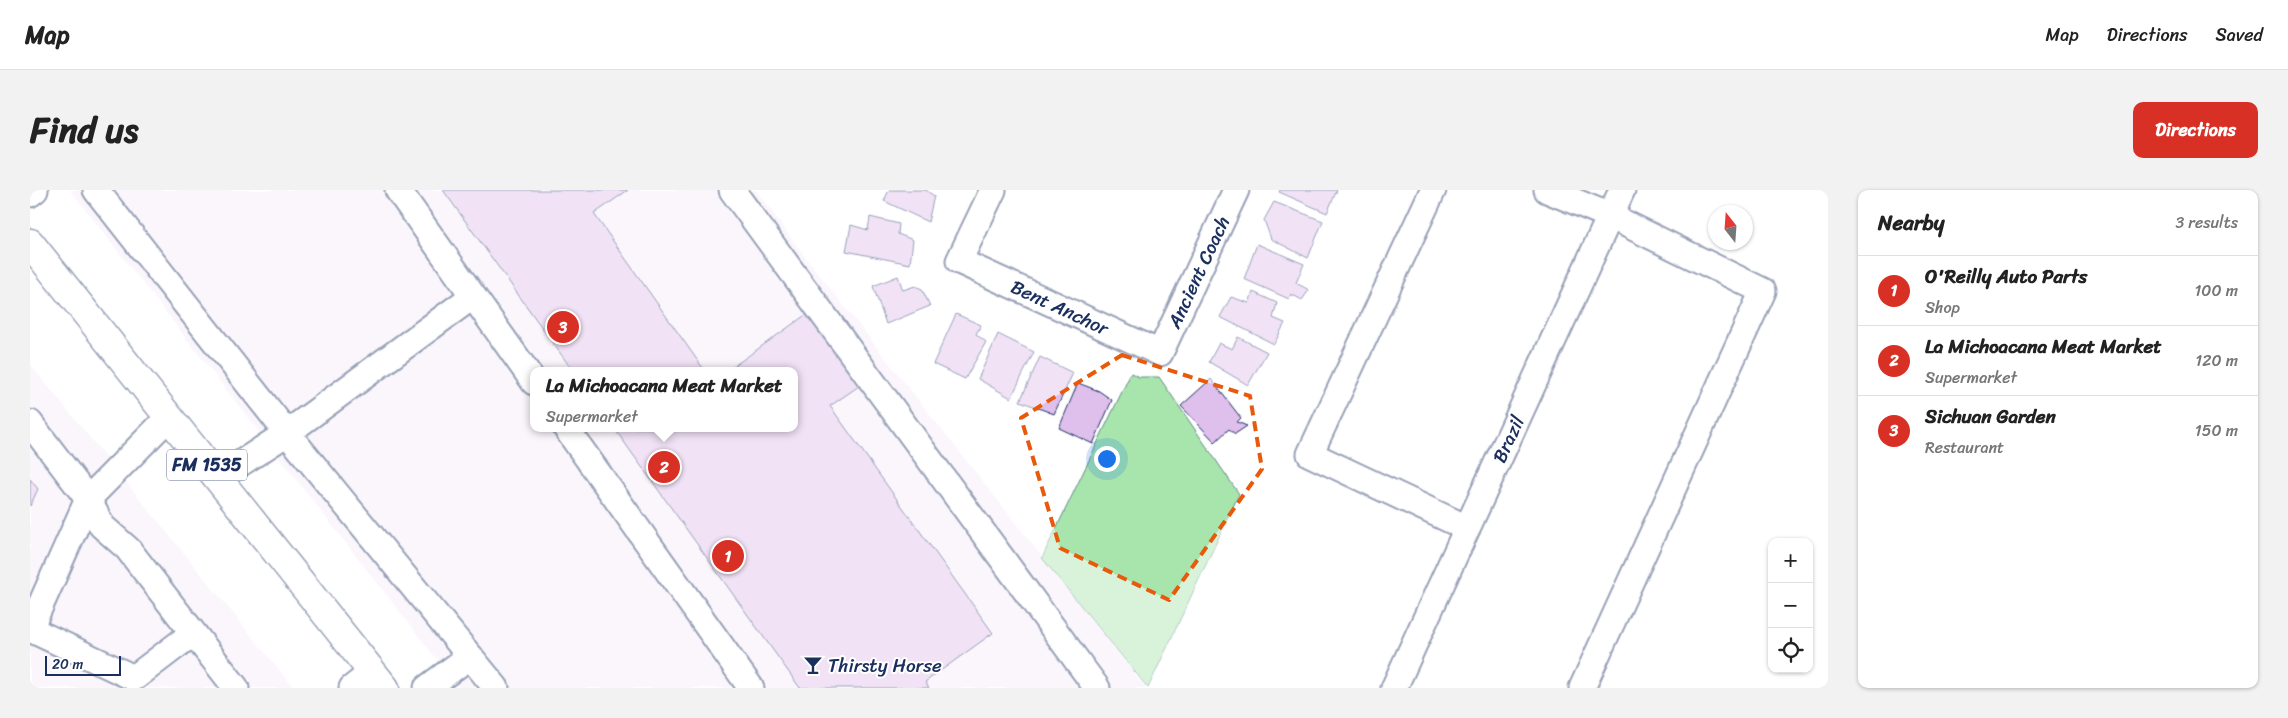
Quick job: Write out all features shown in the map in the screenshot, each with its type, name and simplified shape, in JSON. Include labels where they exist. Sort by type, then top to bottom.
[{"type":"main road","name":"FM 1535","points":[[30,243],[218,478],[369,683]]},
{"type":"street","points":[[30,194],[35,190]]},
{"type":"street","points":[[96,190],[287,433],[496,688]]},
{"type":"street","points":[[398,190],[530,376]]},
{"type":"street","points":[[732,190],[1097,688]]},
{"type":"street","name":"Bent Anchor","points":[[993,190],[960,261],[1160,353]]},
{"type":"street","name":"Ancient Coach","points":[[1160,353],[1236,190]]},
{"type":"street","points":[[1433,190],[1310,454],[1467,528]]},
{"type":"street","points":[[1547,190],[1610,216],[1763,291],[1582,688]]},
{"type":"street","name":"Brazil","points":[[1400,686],[1467,528],[1622,190]]},
{"type":"street","points":[[218,478],[287,433],[473,296]]},
{"type":"street","points":[[169,418],[88,499],[30,629],[134,678],[193,633]]},
{"type":"street","points":[[30,422],[88,499],[102,526],[128,549],[236,688]]},
{"type":"street","points":[[569,432],[751,688]]},
{"type":"street","points":[[428,688],[470,656]]},
{"type":"highlighted area","points":[[1122,355],[1250,396],[1262,469],[1169,600],[1060,548],[1021,418]]},
{"type":"shaded area","points":[[70,190],[756,190],[804,255],[1146,688],[459,688]]},
{"type":"shaded area","points":[[30,364],[294,688],[30,688]]},
{"type":"green space","points":[[1131,373],[1139,377],[1159,377],[1239,494],[1148,688],[1042,558]]},
{"type":"building","points":[[443,190],[628,190],[594,214],[702,367],[570,367]]},
{"type":"building","points":[[889,190],[926,190],[934,196],[928,222],[884,201]]},
{"type":"building","points":[[1280,190],[1337,190],[1327,213],[1279,192]]},
{"type":"building","points":[[1274,202],[1323,221],[1308,258],[1271,239],[1264,220]]},
{"type":"building","points":[[870,217],[899,224],[898,234],[913,240],[910,264],[846,251],[851,225],[868,230]]},
{"type":"building","points":[[1257,244],[1304,264],[1296,283],[1309,290],[1302,300],[1291,294],[1289,299],[1244,279]]},
{"type":"building","points":[[898,276],[903,290],[915,286],[922,289],[930,306],[886,324],[873,286]]},
{"type":"building","points":[[1253,292],[1277,303],[1273,318],[1285,323],[1274,344],[1220,317],[1231,297],[1249,303]]},
{"type":"building","points":[[811,311],[862,384],[830,406],[993,633],[925,682],[929,688],[800,688],[617,432],[798,432],[798,367],[733,367]]},
{"type":"building","points":[[956,314],[981,325],[976,334],[986,342],[965,379],[933,364]]},
{"type":"building","points":[[998,334],[1034,352],[1011,398],[978,379]]},
{"type":"building","points":[[1238,337],[1267,352],[1248,385],[1209,362],[1219,343],[1232,349]]},
{"type":"building","points":[[1040,357],[1073,373],[1054,414],[1020,401]]},
{"type":"building","points":[[1211,379],[1241,418],[1237,422],[1247,426],[1235,434],[1229,429],[1215,442],[1181,406]]},
{"type":"building","points":[[1078,383],[1099,391],[1112,400],[1093,444],[1059,428]]},
{"type":"building","points":[[30,479],[38,489],[30,506]]},
{"type":"place","name":"Sichuan Garden","points":[[563,327]]},
{"type":"place","name":"La Michoacana Meat Market","points":[[664,467]]},
{"type":"place","name":"O'Reilly Auto Parts","points":[[728,556]]},
{"type":"place","name":"Thirsty Horse","points":[[813,665]]}]
